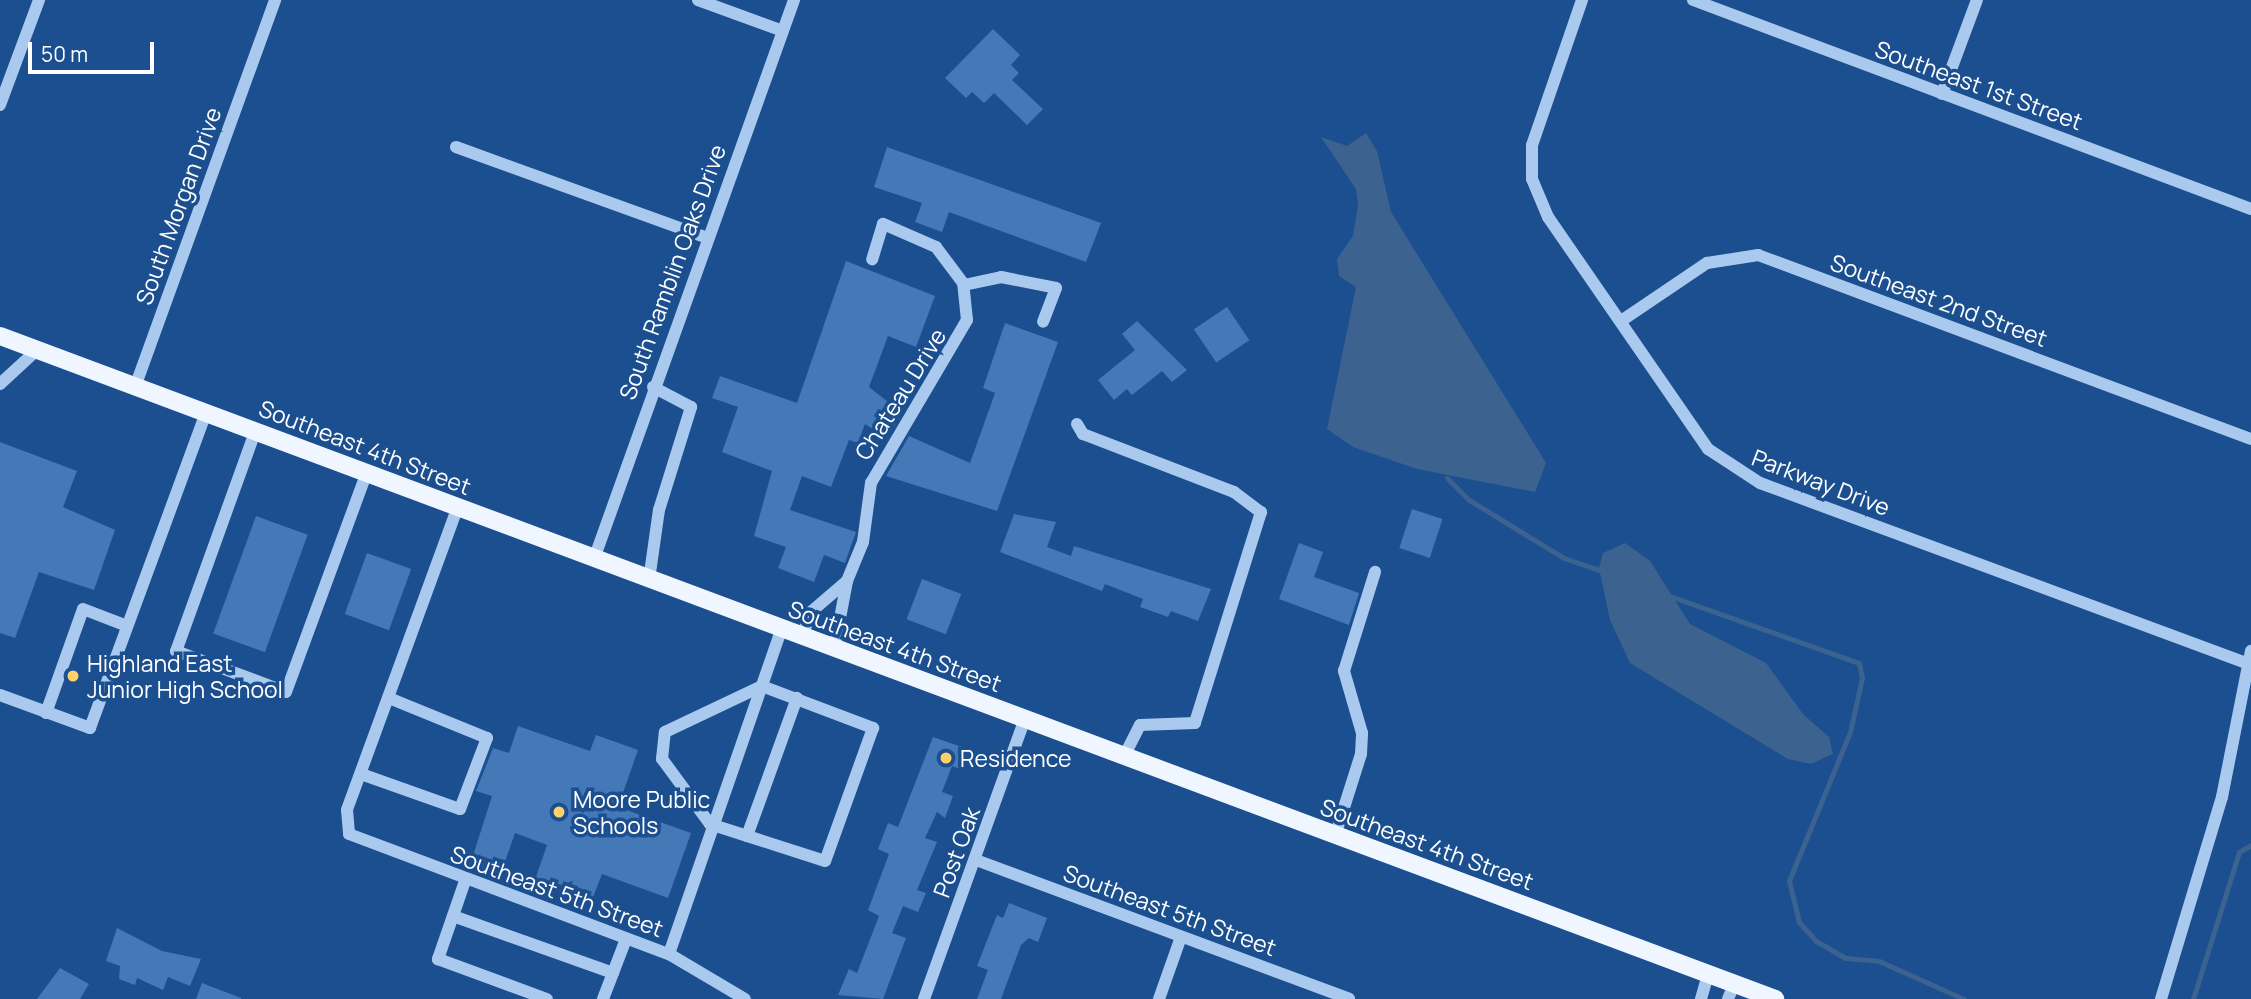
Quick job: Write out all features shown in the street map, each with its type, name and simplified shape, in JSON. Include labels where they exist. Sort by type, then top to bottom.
[{"type":"main road","name":"Southeast 4th Street","points":[[0,336],[801,638],[1708,974],[1731,991],[1775,999]]},
{"type":"street","points":[[0,105],[39,0]]},
{"type":"street","name":"South Morgan Drive","points":[[135,387],[275,0]]},
{"type":"street","points":[[698,0],[783,31]]},
{"type":"street","name":"South Ramblin Oaks Drive","points":[[594,559],[653,387],[794,0]]},
{"type":"street","name":"Parkway Drive","points":[[1582,0],[1532,145],[1531,170],[1548,217],[1708,449],[1740,475],[2249,657]]},
{"type":"street","name":"Southeast 1st Street","points":[[1693,0],[2251,209]]},
{"type":"street","points":[[1942,93],[1977,0]]},
{"type":"street","points":[[456,147],[708,238]]},
{"type":"street","points":[[872,259],[883,224],[936,247],[964,285],[1000,277],[1056,288],[1043,321]]},
{"type":"street","name":"Southeast 2nd Street","points":[[1620,321],[1707,263],[1758,255],[2251,439]]},
{"type":"street","name":"Chateau Drive","points":[[834,650],[847,581],[863,542],[879,465],[962,337],[964,285]]},
{"type":"street","points":[[0,384],[37,350]]},
{"type":"street","points":[[649,580],[659,510],[691,407],[653,387]]},
{"type":"street","points":[[0,695],[90,729],[206,413]]},
{"type":"street","points":[[1077,424],[1083,434],[1234,492],[1261,512],[1195,723],[1140,725],[1124,756]]},
{"type":"street","points":[[255,432],[176,651],[286,692],[366,474]]},
{"type":"street","points":[[388,698],[487,738],[460,809],[360,774],[457,509]]},
{"type":"street","points":[[1335,836],[1362,733],[1344,671],[1375,572]]},
{"type":"street","name":"Chateau Drive","points":[[801,638],[812,611],[847,581]]},
{"type":"street","points":[[46,713],[83,608],[127,626]]},
{"type":"street","points":[[669,954],[710,824],[781,630]]},
{"type":"street","points":[[2161,999],[2221,797],[2249,657]]},
{"type":"street","points":[[762,686],[869,724],[873,734],[825,861],[710,824],[662,759],[660,743],[665,732],[762,686]]},
{"type":"street","points":[[747,836],[797,698]]},
{"type":"street","name":"Post Oak","points":[[924,999],[1025,719]]},
{"type":"street","name":"Southeast 5th Street","points":[[360,774],[345,818],[348,834],[465,881],[669,954],[745,999]]},
{"type":"street","name":"Southeast 5th Street","points":[[976,860],[1349,999]]},
{"type":"street","points":[[465,881],[438,959],[547,999]]},
{"type":"street","points":[[453,916],[613,973]]},
{"type":"street","points":[[1159,999],[1181,937]]},
{"type":"street","points":[[603,999],[626,939]]},
{"type":"street","points":[[1701,999],[1708,974]]},
{"type":"water","points":[[1366,133],[1377,151],[1391,212],[1546,463],[1535,492],[1417,469],[1353,447],[1327,429],[1356,287],[1339,276],[1337,259],[1353,236],[1358,205],[1356,189],[1321,137],[1347,146]]},
{"type":"water","points":[[1625,543],[1650,561],[1690,624],[1766,663],[1803,714],[1829,737],[1833,754],[1811,764],[1788,759],[1630,663],[1610,620],[1599,568],[1603,553]]},
{"type":"building","points":[[993,29],[1020,55],[1011,65],[1019,73],[1012,80],[1043,109],[1027,125],[994,93],[984,103],[972,92],[966,98],[945,78]]},
{"type":"building","points":[[887,147],[1101,223],[1086,262],[949,212],[942,232],[915,222],[922,203],[874,187]]},
{"type":"building","points":[[846,261],[935,296],[916,347],[888,336],[869,387],[902,413],[887,438],[865,424],[858,443],[849,440],[831,487],[802,476],[790,510],[856,532],[845,563],[824,555],[814,582],[778,568],[786,547],[754,536],[772,471],[722,452],[738,407],[712,398],[720,376],[797,403]]},
{"type":"building","points":[[1227,307],[1249,340],[1216,363],[1194,329]]},
{"type":"building","points":[[1137,321],[1187,370],[1172,382],[1162,371],[1132,395],[1127,389],[1114,400],[1098,380],[1135,350],[1122,334]]},
{"type":"building","points":[[1005,323],[1058,342],[997,511],[886,476],[909,436],[970,463],[995,393],[983,388]]},
{"type":"building","points":[[0,442],[77,471],[63,507],[115,530],[94,590],[39,572],[15,638],[0,633]]},
{"type":"building","points":[[1412,509],[1442,519],[1430,558],[1399,548]]},
{"type":"building","points":[[1014,514],[1056,522],[1047,547],[1071,556],[1074,546],[1211,589],[1198,621],[1171,611],[1168,617],[1140,607],[1143,599],[1105,584],[1102,591],[1000,552]]},
{"type":"building","points":[[256,516],[308,535],[265,652],[213,633]]},
{"type":"building","points":[[1299,543],[1323,552],[1314,577],[1359,593],[1349,625],[1279,599]]},
{"type":"building","points":[[367,553],[411,569],[389,630],[345,614]]},
{"type":"building","points":[[922,579],[961,594],[946,634],[907,619]]},
{"type":"building","name":"Moore Public Schools","points":[[518,726],[590,751],[596,735],[638,750],[618,807],[691,833],[668,898],[602,874],[592,900],[535,880],[547,845],[515,833],[500,876],[470,865],[492,796],[476,791],[493,748],[509,753]]},
{"type":"building","points":[[933,737],[971,750],[963,770],[952,766],[942,792],[953,796],[945,818],[937,812],[925,838],[937,842],[917,890],[926,893],[918,912],[903,906],[892,933],[906,938],[883,999],[838,995],[849,969],[857,973],[879,916],[868,910],[889,854],[878,849],[888,823],[898,827]]},
{"type":"building","points":[[1009,903],[1047,918],[1038,942],[1029,938],[1021,945],[1001,999],[977,999],[988,970],[977,966],[997,915],[1003,918]]},
{"type":"building","points":[[117,928],[162,951],[201,959],[190,986],[168,977],[163,990],[137,978],[135,985],[119,979],[120,966],[106,961]]},
{"type":"building","points":[[60,968],[89,984],[80,999],[37,999]]},
{"type":"building","points":[[202,983],[241,998],[241,999],[196,999]]},
{"type":"waterway","points":[[1447,478],[1469,500],[1564,558],[1605,572]]},
{"type":"waterway","points":[[1667,595],[1859,663],[1862,678],[1850,732],[1789,881],[1799,922],[1816,941],[1846,958],[1879,961],[1964,999]]},
{"type":"waterway","points":[[2193,999],[2239,852],[2251,845]]},
{"type":"place","name":"Highland East Junior High School","points":[[73,676]]},
{"type":"place","name":"Residence","points":[[946,758]]},
{"type":"place","name":"Moore Public Schools","points":[[559,812]]}]
